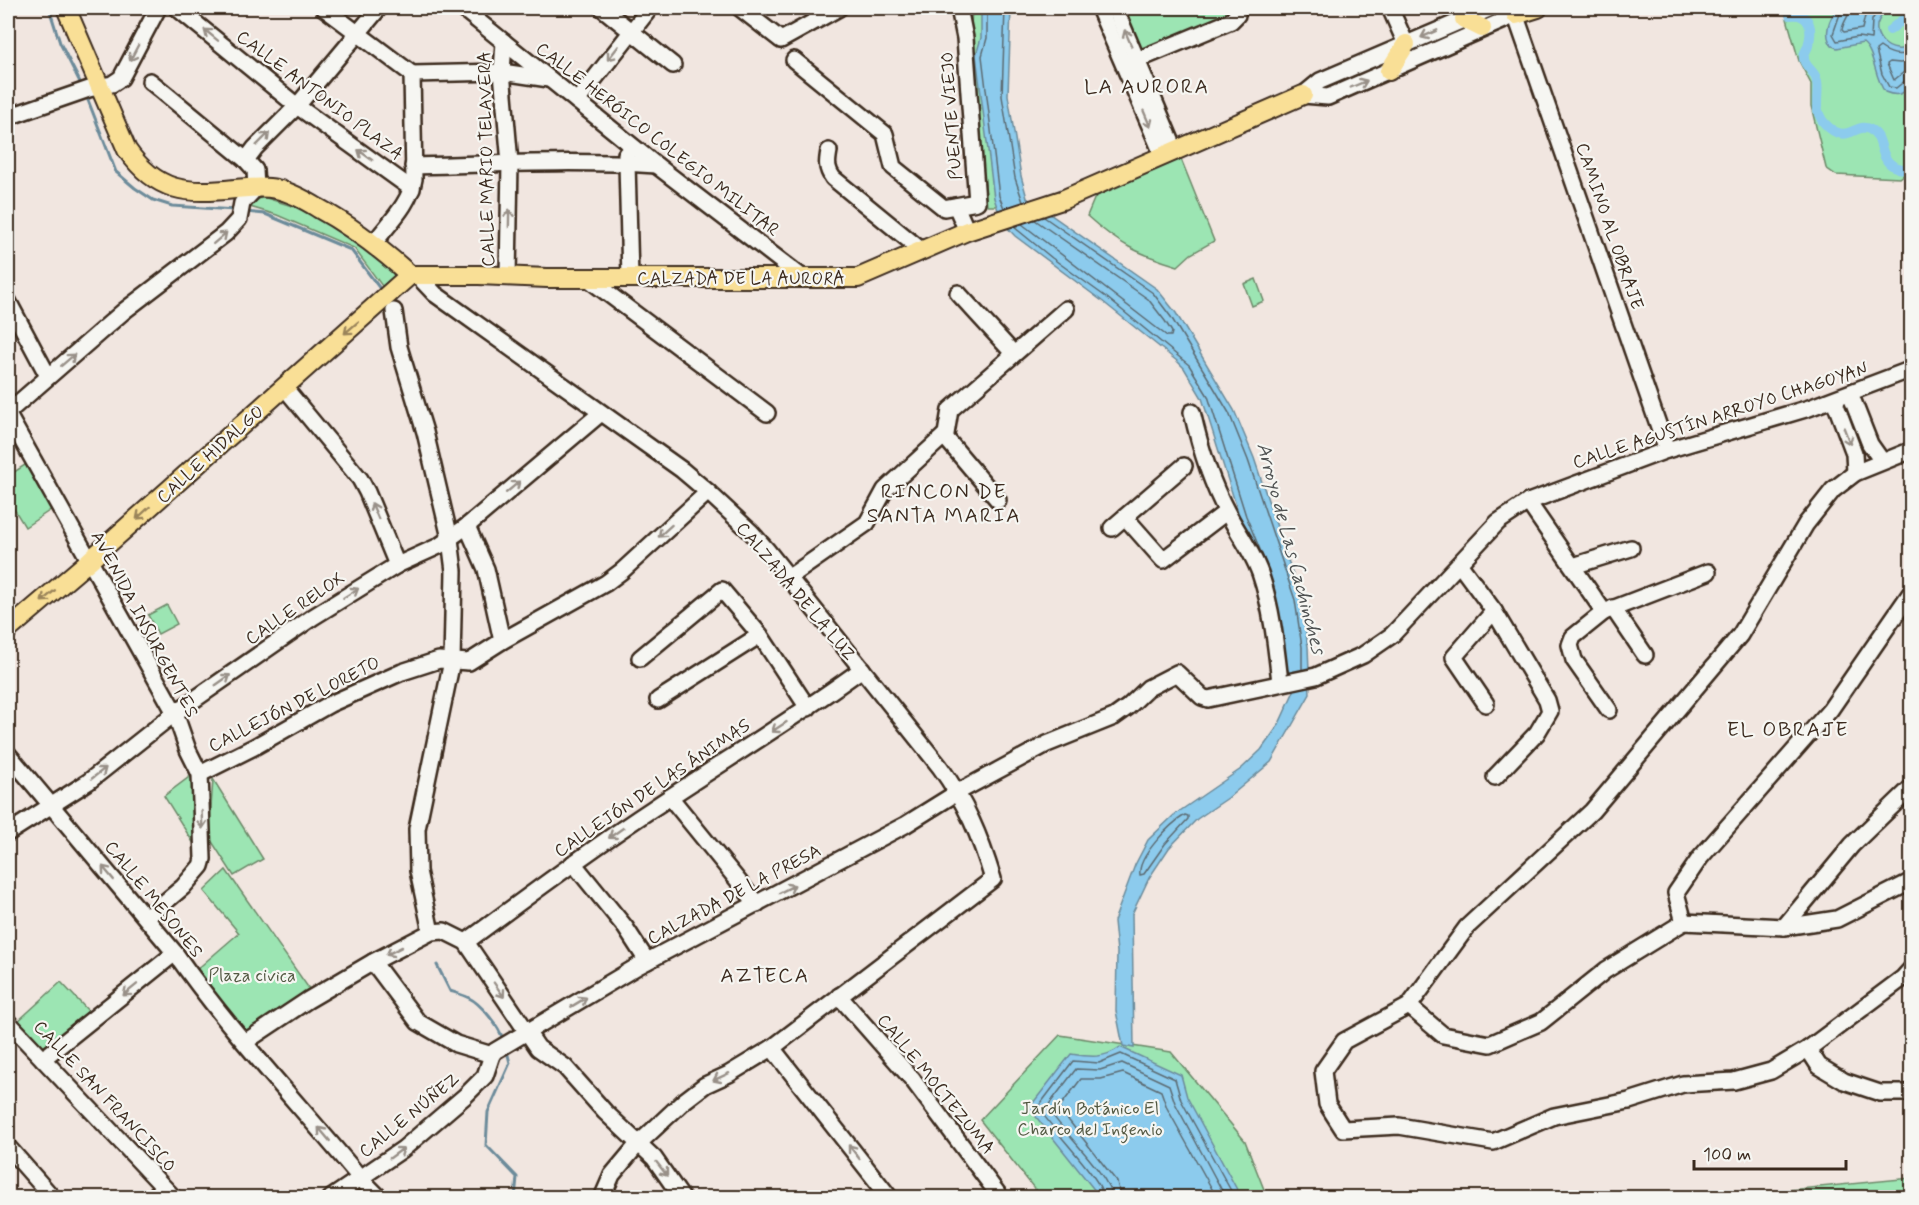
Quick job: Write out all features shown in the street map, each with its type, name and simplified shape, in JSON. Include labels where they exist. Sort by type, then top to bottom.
[{"type":"main road","name":"CALZADA DE LA LUZ","points":[[66,8],[94,88],[137,166],[157,181],[173,189],[201,192],[276,189],[301,198],[346,223],[413,275]]},
{"type":"main road","points":[[1517,10],[1538,8]]},
{"type":"main road","points":[[1462,13],[1482,28]]},
{"type":"main road","points":[[1389,71],[1406,44]]},
{"type":"main road","name":"CALZADA DE LA AURORA","points":[[413,275],[858,278],[967,231],[1058,201],[1303,95]]},
{"type":"main road","name":"CALLE HIDALGO","points":[[8,630],[413,275]]},
{"type":"street","points":[[8,117],[112,84],[121,78],[158,8]]},
{"type":"street","name":"CALLE ANTONIO PLAZA","points":[[177,8],[297,105],[412,189]]},
{"type":"street","points":[[324,8],[412,74],[502,72],[550,79]]},
{"type":"street","points":[[246,160],[297,105],[379,8]]},
{"type":"street","name":"CALLE HERÓICO COLEGIO MILITAR","points":[[462,8],[656,165],[803,278]]},
{"type":"street","points":[[602,8],[674,65]]},
{"type":"street","points":[[577,101],[650,8]]},
{"type":"street","points":[[740,8],[759,13],[781,40],[839,8]]},
{"type":"street","name":"PUENTE VIEJO","points":[[794,60],[885,134],[893,167],[944,208],[977,202],[965,38],[959,8]]},
{"type":"street","points":[[1100,8],[1131,63],[1169,153]]},
{"type":"street","points":[[1115,8],[1131,63]]},
{"type":"street","points":[[1131,63],[1231,21],[1237,15],[1237,8]]},
{"type":"street","points":[[1390,8],[1406,44]]},
{"type":"street","points":[[1303,95],[1320,81],[1406,44],[1462,13],[1491,8]]},
{"type":"street","points":[[1303,95],[1328,97],[1389,71],[1517,10]]},
{"type":"street","name":"CAMINO AL OBRAJE","points":[[1517,10],[1667,450]]},
{"type":"street","name":"CALLE MARIO TELAVERA","points":[[504,42],[502,72],[510,163],[508,276]]},
{"type":"street","points":[[374,243],[403,206],[412,189],[412,74]]},
{"type":"street","points":[[8,413],[124,311],[208,248],[239,219],[242,203],[256,188],[255,170],[246,160],[150,81]]},
{"type":"street","points":[[622,137],[627,163],[630,278]]},
{"type":"street","points":[[829,151],[826,163],[833,178],[921,250]]},
{"type":"street","points":[[413,166],[510,163],[656,165]]},
{"type":"street","name":"PUENTE VIEJO","points":[[956,206],[967,231]]},
{"type":"street","name":"CALZADA DE LA LUZ","points":[[413,275],[435,294],[682,470],[751,532],[958,792],[983,846],[993,879],[839,996]]},
{"type":"street","points":[[586,277],[767,413]]},
{"type":"street","points":[[958,293],[1013,353]]},
{"type":"street","points":[[8,301],[48,376]]},
{"type":"street","points":[[788,578],[867,523],[885,490],[944,436],[950,410],[1066,309]]},
{"type":"street","points":[[394,311],[399,347],[425,432],[450,539],[454,571],[438,732],[417,829],[417,871],[431,932]]},
{"type":"street","name":"CALLE AGUSTÍN ARROYO CHAGOYAN","points":[[1177,673],[1202,697],[1208,699],[1316,676],[1383,644],[1460,565],[1498,522],[1528,502],[1667,450],[1834,400],[1911,369]]},
{"type":"street","points":[[284,387],[360,479],[398,565]]},
{"type":"street","points":[[1850,393],[1870,444],[1882,460]]},
{"type":"street","points":[[1834,400],[1854,453],[1855,473]]},
{"type":"street","points":[[1192,412],[1201,451],[1226,512],[1242,536],[1259,573],[1274,631],[1282,682]]},
{"type":"street","name":"AVENIDA INSURGENTES","points":[[8,413],[175,713],[188,750],[200,774],[204,848],[201,866],[183,887],[146,918]]},
{"type":"street","name":"CALLE RELOX","points":[[8,833],[88,782],[175,713],[313,617],[398,565],[450,539],[601,413]]},
{"type":"street","points":[[944,436],[998,500]]},
{"type":"street","points":[[1911,450],[1855,473],[1833,490],[1806,524],[1740,635],[1592,811],[1467,927],[1409,1006],[1344,1041],[1323,1071],[1327,1104],[1342,1129],[1399,1126],[1493,1142],[1554,1116],[1629,1101],[1683,1084],[1734,1081],[1772,1071],[1808,1049],[1903,978],[1911,968]]},
{"type":"street","points":[[1112,528],[1184,466]]},
{"type":"street","name":"CALLEJÓN DE LORETO","points":[[200,774],[254,747],[330,704],[402,672],[445,660],[459,663],[469,662],[606,583],[708,492]]},
{"type":"street","points":[[1528,502],[1573,567],[1645,655]]},
{"type":"street","points":[[1125,517],[1163,560],[1226,512]]},
{"type":"street","points":[[467,526],[486,569],[502,641]]},
{"type":"street","points":[[1573,567],[1631,548]]},
{"type":"street","points":[[1460,565],[1494,611],[1548,700],[1550,711],[1537,733],[1495,777]]},
{"type":"street","points":[[1609,710],[1574,660],[1570,645],[1573,637],[1608,610],[1708,572]]},
{"type":"street","points":[[640,658],[722,590],[760,635],[808,708]]},
{"type":"street","points":[[1684,922],[1676,893],[1700,858],[1830,710],[1911,591]]},
{"type":"street","points":[[1486,704],[1454,657],[1494,611]]},
{"type":"street","points":[[658,700],[760,635]]},
{"type":"street","name":"CALLEJÓN DE LAS ÁNIMAS","points":[[466,942],[573,863],[808,708],[861,669]]},
{"type":"street","name":"CALZADA DE LA PRESA","points":[[528,1032],[647,961],[905,825],[958,792],[1047,744],[1114,717],[1148,688],[1177,673]]},
{"type":"street","name":"CALLE MESONES","points":[[8,754],[176,953],[200,988],[245,1042],[361,1179],[380,1197]]},
{"type":"street","points":[[1784,927],[1852,845],[1911,787]]},
{"type":"street","points":[[670,797],[757,904]]},
{"type":"street","points":[[573,863],[625,927],[647,961]]},
{"type":"street","points":[[1409,1006],[1443,1035],[1491,1044],[1541,1022],[1606,970],[1684,922],[1784,927],[1837,919],[1911,881]]},
{"type":"street","points":[[245,1042],[308,1000],[373,962],[431,932],[444,931],[466,942],[538,1048],[565,1067],[605,1112],[640,1143],[666,1173],[682,1197]]},
{"type":"street","points":[[43,1059],[176,953]]},
{"type":"street","points":[[373,962],[418,1022],[456,1044],[492,1055],[528,1032]]},
{"type":"street","points":[[602,1197],[612,1175],[640,1143],[684,1101],[705,1085],[729,1074],[772,1048],[839,996]]},
{"type":"street","name":"CALLE MOCTEZUMA","points":[[839,996],[912,1079],[1000,1197]]},
{"type":"street","name":"CALLE SAN FRANCISCO","points":[[8,1022],[174,1197]]},
{"type":"street","points":[[772,1048],[890,1197]]},
{"type":"street","points":[[1808,1049],[1819,1066],[1844,1081],[1880,1093],[1911,1093]]},
{"type":"street","name":"CALLE NÚÑEZ","points":[[331,1197],[403,1149],[465,1096],[485,1076],[492,1055]]},
{"type":"street","points":[[8,1147],[53,1197]]},
{"type":"green space","points":[[972,8],[982,8],[997,206],[987,206],[970,46]]},
{"type":"green space","points":[[1119,8],[1228,8],[1225,15],[1136,51]]},
{"type":"green space","points":[[1784,8],[1911,8],[1911,174],[1900,178],[1836,175],[1826,168],[1811,106],[1811,84],[1799,61]]},
{"type":"green space","points":[[1181,159],[1214,241],[1191,254],[1178,266],[1129,247],[1087,216],[1095,197],[1134,177]]},
{"type":"green space","points":[[263,197],[305,210],[382,257],[397,280],[385,290],[354,248],[277,215],[250,207]]},
{"type":"green space","points":[[1256,279],[1264,301],[1252,306],[1244,284]]},
{"type":"green space","points":[[34,459],[58,505],[25,527],[8,499],[8,476]]},
{"type":"green space","points":[[167,605],[177,624],[158,634],[148,615]]},
{"type":"green space","points":[[192,775],[195,810],[194,844],[164,796]]},
{"type":"green space","points":[[213,779],[263,859],[234,876],[209,837]]},
{"type":"green space","name":"Plaza civica","points":[[226,870],[310,990],[248,1033],[195,971],[239,933],[204,891]]},
{"type":"green space","points":[[61,982],[91,1014],[43,1051],[17,1022]]},
{"type":"green space","name":"Jardín Botánico El Charco del Ingenio","points":[[1060,1035],[1171,1052],[1245,1141],[1267,1197],[1041,1197],[980,1120]]},
{"type":"green space","points":[[1911,1178],[1911,1197],[1719,1197]]},
{"type":"water","points":[[981,8],[1011,8],[1008,95],[1021,176],[1027,198],[1157,289],[1176,313],[1234,410],[1254,458],[1301,599],[1308,647],[1310,694],[1271,762],[1228,798],[1197,819],[1169,848],[1149,878],[1132,914],[1134,1048],[1123,1046],[1116,1011],[1117,952],[1114,921],[1135,865],[1148,840],[1174,815],[1241,769],[1261,750],[1278,726],[1294,691],[1294,684],[1288,670],[1282,672],[1258,558],[1240,518],[1202,398],[1184,368],[1102,301],[1015,236],[1002,222],[994,198],[976,55],[981,38]]},
{"type":"water","points":[[1838,8],[1885,8],[1877,25],[1880,38],[1893,48],[1911,47],[1910,81],[1902,93],[1895,95],[1885,92],[1870,52],[1863,43],[1837,48],[1832,46],[1828,36],[1828,26]]},
{"type":"water","name":"Jardín Botánico El Charco del Ingenio","points":[[1120,1047],[1181,1075],[1187,1097],[1241,1197],[1100,1197],[1029,1108],[1071,1054],[1097,1056],[1108,1054]]},
{"type":"waterway","points":[[49,8],[60,43],[82,86]]},
{"type":"waterway","points":[[1890,30],[1912,12]]},
{"type":"waterway","points":[[1790,15],[1802,16],[1809,23],[1810,40],[1804,59],[1816,78],[1817,106],[1819,115],[1825,124],[1833,131],[1843,134],[1861,128],[1869,129],[1879,139],[1886,159],[1891,164],[1912,170]]},
{"type":"waterway","points":[[86,95],[116,172],[135,188],[153,200],[172,206],[235,210]]},
{"type":"waterway","points":[[245,212],[265,214],[351,250],[381,290]]},
{"type":"waterway","points":[[437,965],[450,991],[469,998],[479,1005],[494,1022],[503,1040]]},
{"type":"waterway","points":[[507,1051],[510,1063],[488,1112],[486,1145],[517,1177],[515,1198]]},
{"type":"district","name":"LA AURORA","points":[[1147,86]]},
{"type":"district","name":"RINCON DE SANTA MARIA","points":[[944,503]]},
{"type":"district","name":"EL OBRAJE","points":[[1788,729]]},
{"type":"district","name":"AZTECA","points":[[765,975]]},
{"type":"water label","name":"Arroyo de Las Cachinches","points":[[1292,548]]}]
